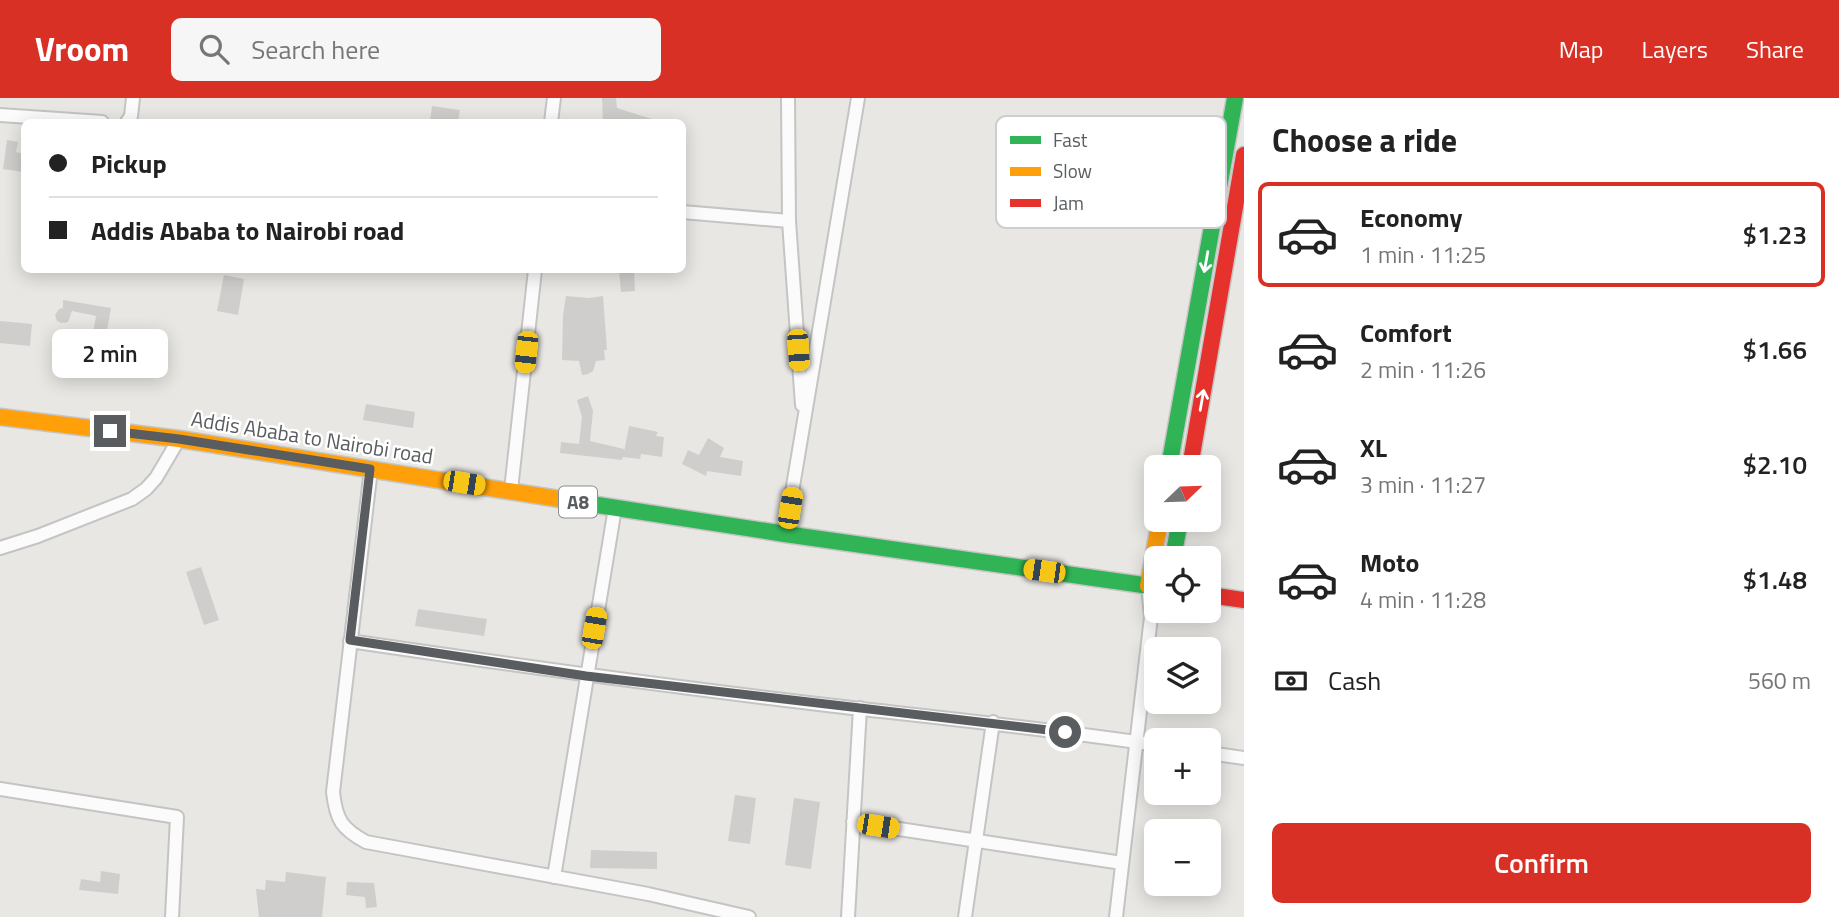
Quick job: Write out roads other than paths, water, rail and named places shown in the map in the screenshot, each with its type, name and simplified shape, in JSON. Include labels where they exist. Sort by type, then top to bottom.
[{"type":"main road","points":[[1226,148],[1235,98]]},
{"type":"main road","points":[[1192,455],[1241,188],[1244,155]]},
{"type":"main road","points":[[1171,455],[1212,228]]},
{"type":"main road","name":"Addis Ababa to Nairobi road","points":[[0,417],[179,439],[786,534],[1144,585]]},
{"type":"main road","points":[[1221,597],[1244,600]]},
{"type":"street","points":[[129,119],[133,98]]},
{"type":"street","points":[[551,119],[554,98]]},
{"type":"street","points":[[788,98],[789,221],[803,428]]},
{"type":"street","points":[[786,534],[858,98]]},
{"type":"street","points":[[0,115],[58,119]]},
{"type":"street","points":[[686,212],[789,221]]},
{"type":"street","points":[[511,490],[535,273]]},
{"type":"street","points":[[0,548],[132,499],[156,478],[179,439]]},
{"type":"street","points":[[370,469],[333,792],[335,813],[348,833],[366,842],[648,894],[749,917]]},
{"type":"street","points":[[554,877],[615,508]]},
{"type":"street","points":[[1115,917],[1152,623]]},
{"type":"street","points":[[350,640],[586,676],[993,722],[1144,743]]},
{"type":"street","points":[[848,917],[860,708]]},
{"type":"street","points":[[965,917],[993,722]]},
{"type":"street","points":[[1221,755],[1244,758]]},
{"type":"street","points":[[0,789],[177,817],[172,917]]},
{"type":"street","points":[[853,822],[1122,863]]}]
